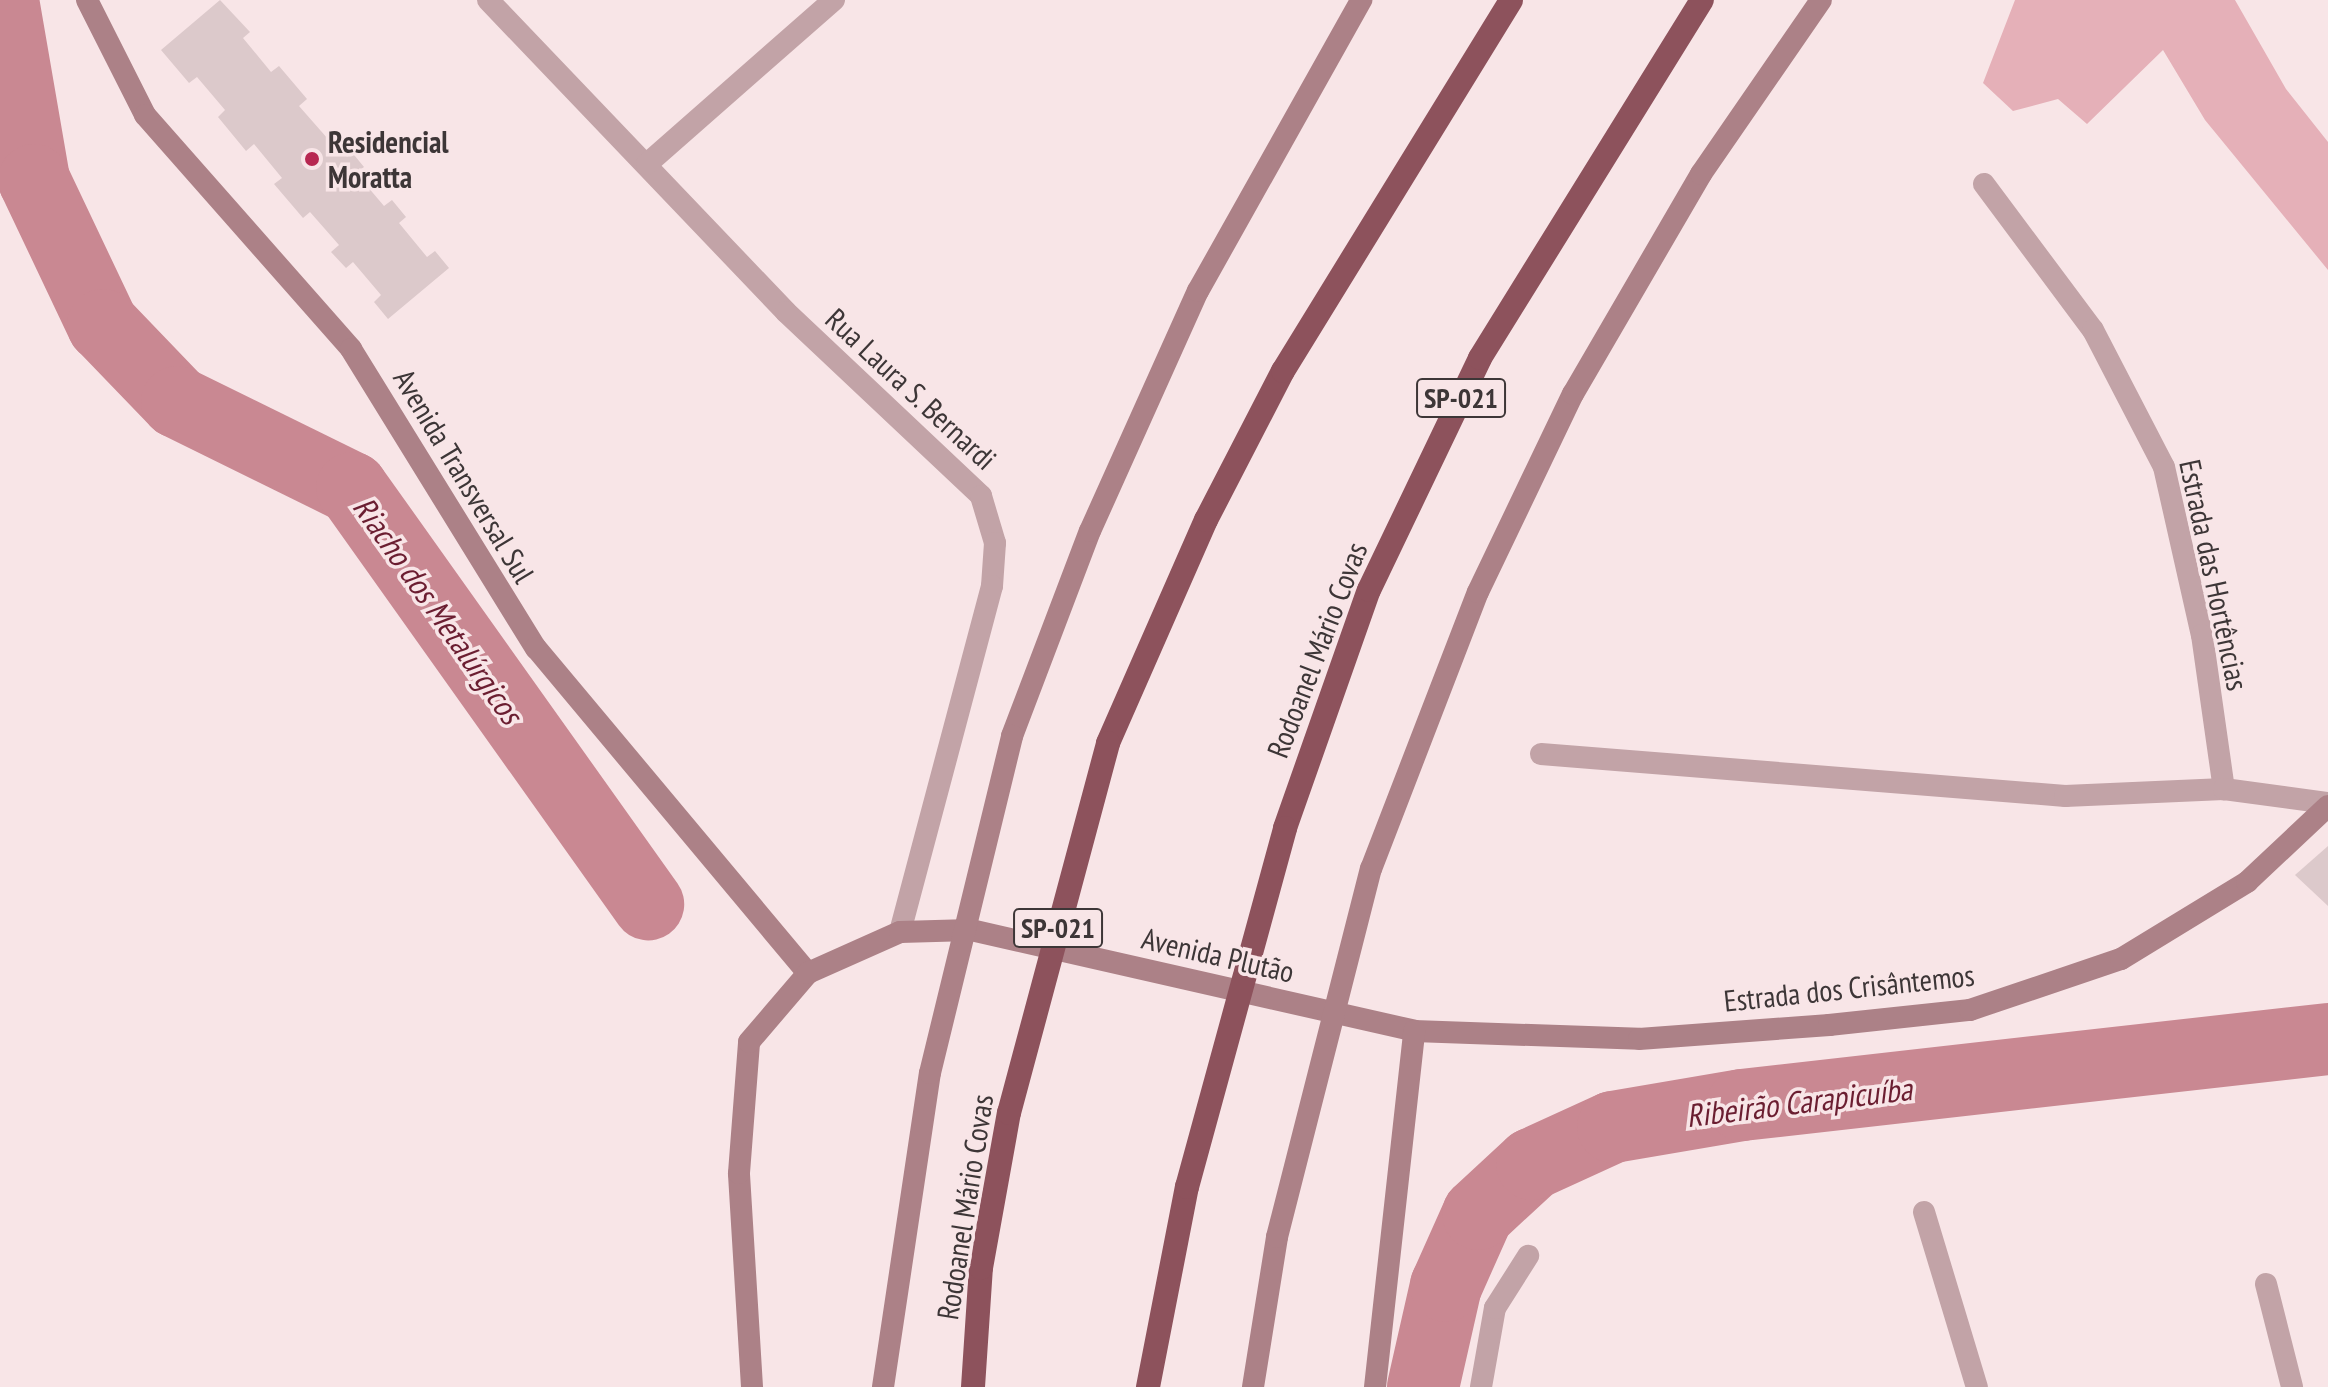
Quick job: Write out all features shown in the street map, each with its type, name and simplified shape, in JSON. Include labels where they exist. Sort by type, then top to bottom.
[{"type":"highway","name":"Rodoanel Mário Covas","points":[[973,1387],[981,1268],[1009,1113],[1108,743],[1206,520],[1283,371],[1511,0]]},
{"type":"highway","name":"Rodoanel Mário Covas","points":[[1148,1387],[1187,1187],[1285,828],[1369,590],[1480,358],[1702,0]]},
{"type":"main road","name":"Avenida Transversal Sul","points":[[87,0],[145,115],[351,349],[536,648],[808,973]]},
{"type":"main road","points":[[883,1387],[930,1073],[1012,736],[1090,531],[1179,330],[1259,174],[1361,0]]},
{"type":"main road","points":[[1253,1387],[1277,1237],[1371,869],[1478,592],[1573,394],[1701,174],[1821,0]]},
{"type":"main road","name":"Estrada dos Crisântemos","points":[[1414,1031],[1639,1039],[1970,1010],[2121,959],[2247,882],[2328,805]]},
{"type":"main road","name":"Avenida Plutão","points":[[752,1387],[739,1173],[749,1042],[808,973],[900,932],[971,930],[1414,1031]]},
{"type":"main road","points":[[1375,1387],[1414,1031]]},
{"type":"street","name":"Rua Laura S. Bernardi","points":[[488,0],[786,312],[981,496],[992,522],[992,586],[900,932]]},
{"type":"street","points":[[647,164],[834,0]]},
{"type":"street","name":"Estrada das Hortências","points":[[1984,184],[2093,330],[2164,467],[2202,635],[2224,789]]},
{"type":"street","points":[[1541,754],[2065,796],[2224,789],[2328,805]]},
{"type":"street","points":[[1924,1212],[1977,1387]]},
{"type":"street","points":[[1481,1387],[1495,1308],[1528,1256]]},
{"type":"street","points":[[2266,1284],[2292,1387]]},
{"type":"shaded area","points":[[2015,0],[2235,0],[2286,89],[2328,142],[2328,270],[2205,120],[2163,50],[2087,124],[2058,99],[2013,111],[1983,83]]},
{"type":"building","name":"Residencial Moratta","points":[[220,0],[250,32],[243,38],[271,72],[279,66],[307,99],[299,106],[328,139],[336,133],[364,167],[356,173],[384,206],[392,200],[406,217],[399,223],[427,257],[435,251],[449,268],[388,319],[374,302],[381,295],[353,262],[346,268],[331,252],[339,245],[310,212],[303,218],[274,184],[282,178],[254,144],[246,151],[218,117],[225,110],[197,77],[189,83],[161,50]]},
{"type":"building","points":[[2328,846],[2328,906],[2295,875]]},
{"type":"waterway","name":"Riacho dos Metalúrgicos","points":[[3,0],[34,180],[103,325],[177,402],[352,488],[648,904]]},
{"type":"waterway","name":"Ribeirão Carapicuíba","points":[[1423,1387],[1446,1286],[1478,1214],[1532,1164],[1613,1127],[1742,1105],[2328,1039]]},
{"type":"place","name":"Residencial Moratta","points":[[312,159]]}]
